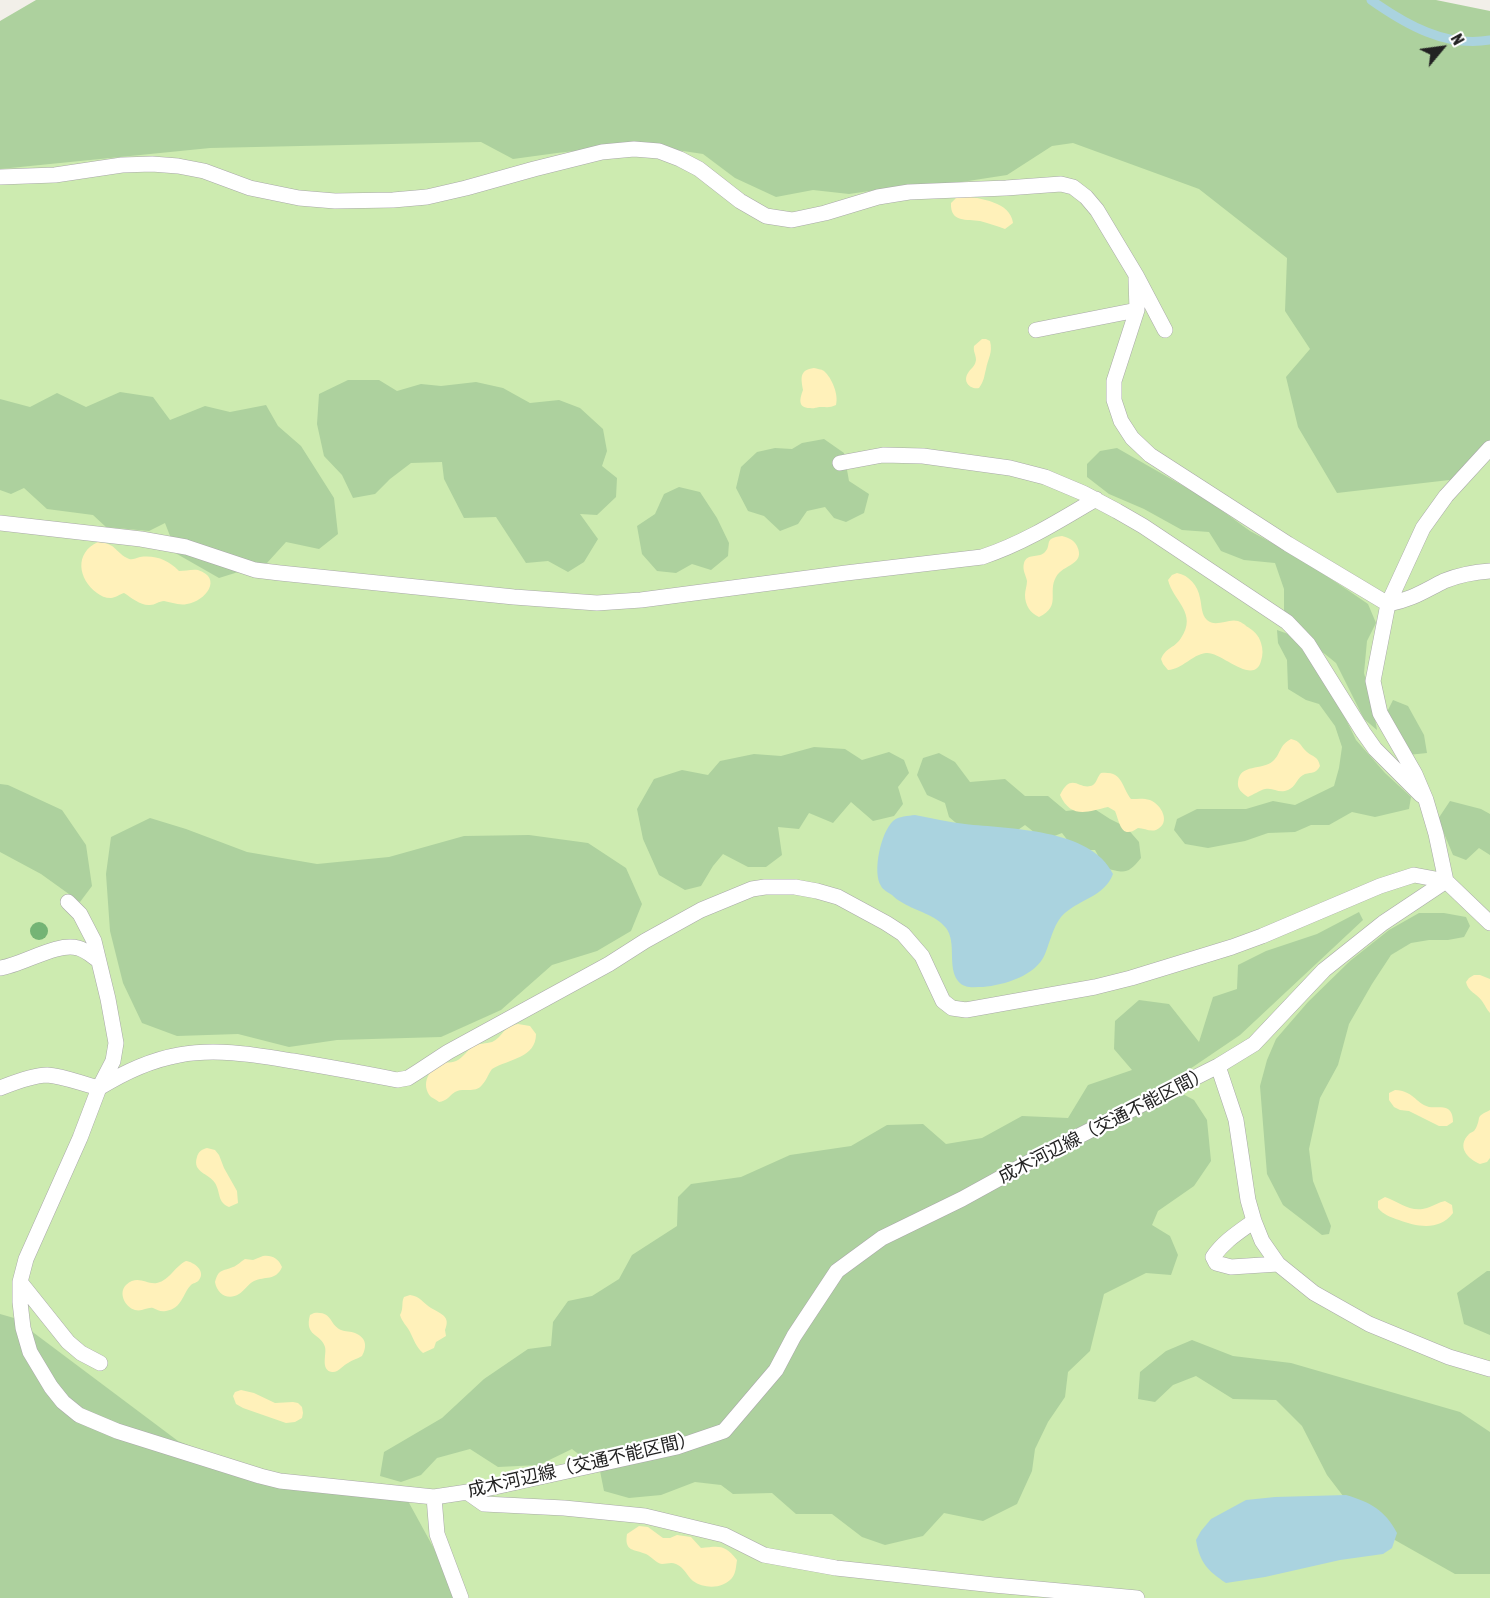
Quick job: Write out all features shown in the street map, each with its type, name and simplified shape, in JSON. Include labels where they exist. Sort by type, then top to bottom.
[{"type":"lane","points":[[0,177],[55,175],[122,165],[152,164],[204,171],[250,188],[298,198],[335,201],[393,200],[427,197],[602,152],[634,149],[659,152],[680,159],[699,169],[740,201],[766,216],[792,220],[878,197],[909,192],[1061,184],[1073,187],[1092,203],[1136,275],[1165,330]]},
{"type":"lane","points":[[1136,275],[1137,310],[1114,381],[1114,400],[1121,421],[1132,438],[1150,455],[1288,544],[1388,604],[1405,601],[1460,575],[1490,571]]},
{"type":"lane","points":[[1036,330],[1137,310]]},
{"type":"lane","points":[[1446,881],[1426,800],[1415,774],[1380,713],[1373,681],[1388,604],[1423,528],[1446,496],[1490,448]]},
{"type":"lane","points":[[840,463],[883,455],[923,456],[1010,468],[1045,477],[1083,493],[1143,526],[1287,622],[1308,644],[1376,749],[1426,800]]},
{"type":"lane","points":[[0,523],[141,539],[186,547],[255,570],[503,596],[597,603],[641,600],[982,557],[1035,534],[1096,500]]},
{"type":"lane","points":[[0,1088],[44,1075],[99,1088],[116,1077],[158,1060],[208,1052],[247,1053],[397,1080],[408,1078],[448,1052],[609,964],[701,910],[752,889],[795,887],[817,891],[838,897],[886,923],[903,934],[922,956],[943,1001],[952,1008],[966,1010],[1095,987],[1131,978],[1252,940],[1380,886],[1414,875],[1446,881],[1490,922]]},
{"type":"lane","name":"成木河辺線（交通不能区間）","points":[[68,902],[80,914],[94,941],[116,1043],[112,1061],[80,1138],[26,1259],[20,1282],[23,1328],[30,1352],[51,1387],[63,1402],[79,1415],[117,1431],[260,1476],[280,1481],[434,1497],[677,1447],[723,1431],[776,1370],[794,1336],[837,1271],[882,1238],[1218,1066],[1254,1044],[1324,970],[1383,923],[1446,881]]},
{"type":"lane","points":[[0,968],[46,952],[76,947],[98,960]]},
{"type":"lane","points":[[1218,1066],[1236,1120],[1248,1200],[1254,1221],[1262,1241],[1278,1264],[1314,1293],[1369,1324],[1449,1358],[1490,1369]]},
{"type":"lane","points":[[1254,1221],[1219,1249],[1213,1257],[1216,1263],[1231,1266],[1278,1264]]},
{"type":"lane","points":[[20,1282],[68,1342],[81,1353],[100,1363]]},
{"type":"lane","points":[[467,1492],[484,1504],[564,1508],[645,1516],[724,1535],[764,1555],[836,1568],[1137,1598]]},
{"type":"lane","points":[[434,1497],[437,1534],[461,1598]]},
{"type":"green space","points":[[36,0],[1436,0],[1490,11],[1490,455],[1458,479],[1337,493],[1298,427],[1286,377],[1310,349],[1285,311],[1287,258],[1199,189],[1073,143],[1052,146],[1007,175],[849,194],[813,190],[776,197],[735,178],[703,154],[637,144],[513,159],[481,142],[210,148],[0,169],[0,21]]},
{"type":"green space","points":[[1073,44],[1490,455],[1490,1598],[357,1598],[0,1478],[0,110]]},
{"type":"green space","points":[[348,380],[379,380],[397,391],[421,384],[441,386],[476,382],[503,388],[530,403],[559,400],[580,408],[603,429],[607,451],[602,466],[617,478],[616,497],[597,515],[580,514],[598,539],[584,562],[568,572],[548,561],[526,563],[496,517],[464,518],[444,479],[442,462],[411,463],[375,494],[353,498],[342,475],[324,456],[317,424],[319,394]]},
{"type":"green space","points":[[120,392],[153,397],[170,420],[205,406],[230,412],[266,405],[278,426],[301,446],[334,498],[338,534],[319,549],[286,542],[267,563],[219,578],[177,554],[165,523],[149,531],[106,527],[93,515],[47,509],[24,488],[11,494],[0,490],[0,399],[30,407],[57,393],[86,407]]},
{"type":"green space","points":[[824,439],[844,453],[849,481],[869,494],[864,513],[846,522],[834,518],[825,507],[807,511],[798,524],[780,531],[764,516],[748,511],[736,488],[741,467],[757,452],[775,448],[792,449],[802,443]]},
{"type":"green space","points":[[1117,448],[1206,499],[1250,531],[1298,557],[1368,604],[1376,623],[1367,641],[1364,673],[1377,730],[1364,719],[1336,663],[1315,646],[1284,611],[1284,589],[1275,563],[1244,560],[1221,551],[1209,532],[1182,530],[1144,509],[1109,494],[1087,477],[1087,464],[1100,451]]},
{"type":"green space","points":[[679,487],[700,492],[717,518],[729,543],[728,556],[711,570],[692,564],[676,573],[657,571],[642,554],[637,526],[655,514],[664,494]]},
{"type":"green space","points":[[1277,630],[1291,635],[1317,669],[1338,703],[1356,740],[1385,773],[1411,797],[1409,809],[1375,817],[1352,812],[1329,825],[1311,825],[1295,832],[1268,833],[1245,841],[1208,848],[1185,844],[1174,830],[1177,819],[1197,809],[1246,809],[1273,801],[1295,805],[1334,786],[1342,747],[1335,726],[1319,704],[1306,700],[1288,689],[1287,660],[1278,643]]},
{"type":"green space","points":[[1393,700],[1408,706],[1424,735],[1427,753],[1408,755],[1387,712]]},
{"type":"green space","points":[[814,747],[845,749],[862,760],[889,752],[904,760],[909,773],[898,787],[903,804],[894,816],[873,821],[851,802],[833,823],[809,813],[799,829],[778,827],[782,855],[766,867],[748,867],[723,854],[701,886],[685,890],[659,875],[643,839],[637,809],[654,779],[682,770],[708,775],[720,761],[754,754],[781,756]]},
{"type":"green space","points":[[939,753],[955,762],[970,782],[1005,779],[1025,796],[1048,796],[1066,811],[1093,808],[1126,827],[1139,842],[1141,858],[1129,870],[1117,871],[1105,868],[1095,850],[1075,850],[1062,833],[1044,840],[1025,825],[1012,834],[962,828],[949,817],[945,803],[927,795],[917,775],[923,758]]},
{"type":"green space","points":[[0,784],[8,785],[62,810],[86,845],[92,886],[80,902],[41,874],[0,852]]},
{"type":"green space","points":[[1450,801],[1481,809],[1490,814],[1490,855],[1479,848],[1466,860],[1453,855],[1438,819]]},
{"type":"green space","points":[[150,818],[247,852],[317,864],[389,857],[464,836],[529,835],[588,843],[626,868],[642,904],[631,931],[597,951],[552,965],[501,1010],[441,1037],[337,1040],[289,1047],[238,1034],[177,1036],[142,1023],[123,983],[110,931],[106,874],[111,837]]},
{"type":"green space","points":[[1359,912],[1363,920],[1240,1035],[1181,1075],[1181,1093],[1194,1100],[1207,1120],[1211,1161],[1194,1186],[1158,1211],[1152,1225],[1170,1236],[1178,1255],[1171,1275],[1146,1273],[1104,1294],[1090,1351],[1068,1372],[1065,1397],[1048,1422],[1035,1449],[1032,1471],[1017,1504],[983,1521],[944,1513],[923,1536],[885,1545],[862,1537],[832,1514],[796,1514],[772,1493],[733,1494],[721,1485],[695,1482],[661,1495],[629,1498],[604,1491],[600,1471],[572,1449],[539,1465],[498,1467],[470,1449],[437,1458],[421,1475],[401,1482],[380,1476],[384,1452],[442,1418],[484,1379],[528,1349],[551,1346],[553,1322],[568,1301],[592,1296],[619,1279],[632,1255],[677,1226],[678,1197],[691,1184],[741,1177],[790,1155],[851,1146],[887,1125],[923,1124],[946,1144],[982,1138],[1022,1116],[1068,1118],[1088,1085],[1132,1070],[1114,1049],[1115,1021],[1139,1000],[1169,1004],[1199,1042],[1213,997],[1237,989],[1238,965],[1266,951],[1317,934]]},
{"type":"green space","points":[[1419,913],[1444,913],[1466,917],[1470,926],[1464,937],[1411,943],[1391,955],[1349,1024],[1338,1065],[1320,1098],[1309,1149],[1313,1181],[1331,1226],[1329,1234],[1322,1235],[1283,1205],[1267,1174],[1260,1086],[1267,1060],[1276,1039],[1308,1002],[1350,961],[1389,930]]},
{"type":"green space","points":[[1490,1271],[1490,1335],[1464,1324],[1457,1293]]},
{"type":"green space","points":[[0,1314],[14,1318],[178,1441],[302,1489],[408,1501],[461,1598],[0,1598]]},
{"type":"green space","points":[[1192,1340],[1233,1356],[1291,1363],[1460,1412],[1490,1432],[1490,1574],[1455,1574],[1363,1522],[1327,1475],[1302,1426],[1276,1400],[1233,1399],[1196,1376],[1173,1385],[1155,1402],[1138,1399],[1140,1372],[1166,1351]]},
{"type":"sand","points":[[962,196],[994,202],[1007,210],[1013,223],[1005,229],[980,221],[956,217],[951,209],[951,203]]},
{"type":"sand","points":[[982,339],[990,341],[991,352],[983,381],[979,388],[973,388],[968,385],[966,376],[974,366],[976,358],[974,346]]},
{"type":"sand","points":[[814,368],[824,371],[830,378],[836,392],[836,405],[806,408],[801,404],[802,375]]},
{"type":"sand","points":[[1062,536],[1076,544],[1078,557],[1056,577],[1052,604],[1046,613],[1039,617],[1031,611],[1026,602],[1027,581],[1024,563],[1030,557],[1044,553],[1052,538]]},
{"type":"sand","points":[[98,542],[112,546],[129,559],[151,557],[166,561],[179,571],[198,570],[210,578],[209,589],[200,599],[184,604],[164,601],[147,605],[124,593],[113,598],[103,597],[86,581],[81,566],[85,553]]},
{"type":"sand","points":[[1177,573],[1185,576],[1195,585],[1207,620],[1214,623],[1239,621],[1257,635],[1262,652],[1257,668],[1244,669],[1206,653],[1168,670],[1161,659],[1165,652],[1181,638],[1187,621],[1183,607],[1168,580]]},
{"type":"sand","points":[[1291,739],[1299,742],[1307,752],[1317,758],[1320,766],[1314,772],[1302,775],[1288,790],[1265,789],[1248,797],[1239,789],[1240,776],[1247,770],[1273,761],[1284,744]]},
{"type":"sand","points":[[1101,773],[1114,774],[1118,777],[1131,799],[1147,799],[1158,805],[1164,818],[1161,827],[1156,830],[1138,828],[1128,832],[1120,825],[1115,811],[1108,807],[1080,812],[1074,811],[1064,803],[1060,795],[1068,784],[1093,785]]},
{"type":"sand","points":[[1474,975],[1490,979],[1490,1013],[1467,985],[1466,982]]},
{"type":"sand","points":[[518,1024],[530,1026],[536,1034],[535,1042],[527,1053],[492,1069],[479,1088],[455,1092],[439,1102],[431,1097],[426,1082],[437,1065],[458,1060],[476,1045],[492,1042],[505,1030]]},
{"type":"sand","points":[[1395,1090],[1410,1094],[1429,1107],[1448,1109],[1453,1122],[1447,1126],[1439,1126],[1409,1111],[1394,1107],[1389,1100],[1389,1093]]},
{"type":"sand","points":[[1490,1110],[1490,1158],[1487,1162],[1480,1164],[1468,1156],[1464,1143],[1476,1128],[1480,1116]]},
{"type":"sand","points":[[207,1148],[215,1150],[219,1155],[237,1191],[238,1203],[229,1207],[225,1205],[215,1183],[199,1170],[196,1162],[198,1154]]},
{"type":"sand","points":[[1385,1197],[1415,1209],[1427,1208],[1445,1201],[1452,1205],[1453,1213],[1442,1223],[1421,1226],[1390,1217],[1380,1210],[1378,1201]]},
{"type":"sand","points":[[263,1256],[279,1261],[282,1267],[277,1274],[254,1281],[235,1296],[224,1295],[218,1290],[215,1282],[220,1272],[245,1259],[253,1260]]},
{"type":"sand","points":[[186,1261],[198,1267],[201,1277],[192,1284],[176,1307],[164,1311],[153,1308],[138,1310],[126,1303],[123,1292],[130,1282],[138,1280],[157,1283]]},
{"type":"sand","points":[[410,1295],[419,1298],[441,1314],[447,1322],[446,1336],[436,1342],[434,1348],[423,1353],[400,1315],[404,1297]]},
{"type":"sand","points":[[325,1314],[337,1328],[362,1337],[365,1349],[362,1356],[336,1371],[328,1371],[325,1365],[325,1347],[309,1327],[310,1315]]},
{"type":"sand","points":[[241,1390],[254,1393],[275,1403],[298,1403],[302,1407],[302,1418],[286,1423],[243,1408],[236,1404],[233,1396],[235,1392]]},
{"type":"sand","points":[[639,1526],[648,1527],[663,1538],[677,1535],[691,1537],[701,1548],[725,1549],[737,1560],[733,1576],[728,1582],[719,1586],[697,1584],[679,1565],[662,1564],[646,1554],[631,1549],[627,1544],[627,1534]]},
{"type":"water","points":[[915,815],[959,823],[1025,830],[1068,839],[1087,847],[1102,859],[1113,874],[1109,882],[1097,893],[1061,917],[1041,962],[1027,974],[1000,984],[983,987],[966,986],[960,984],[955,975],[951,940],[946,928],[931,916],[897,899],[883,889],[878,880],[879,852],[889,826],[898,818]]},
{"type":"water","points":[[1346,1495],[1370,1504],[1387,1518],[1397,1533],[1392,1548],[1383,1554],[1340,1560],[1265,1577],[1226,1583],[1209,1570],[1202,1560],[1196,1540],[1201,1531],[1211,1519],[1246,1500]]},
{"type":"waterway","points":[[1371,0],[1398,18],[1427,32],[1458,40],[1474,42],[1490,40]]}]
